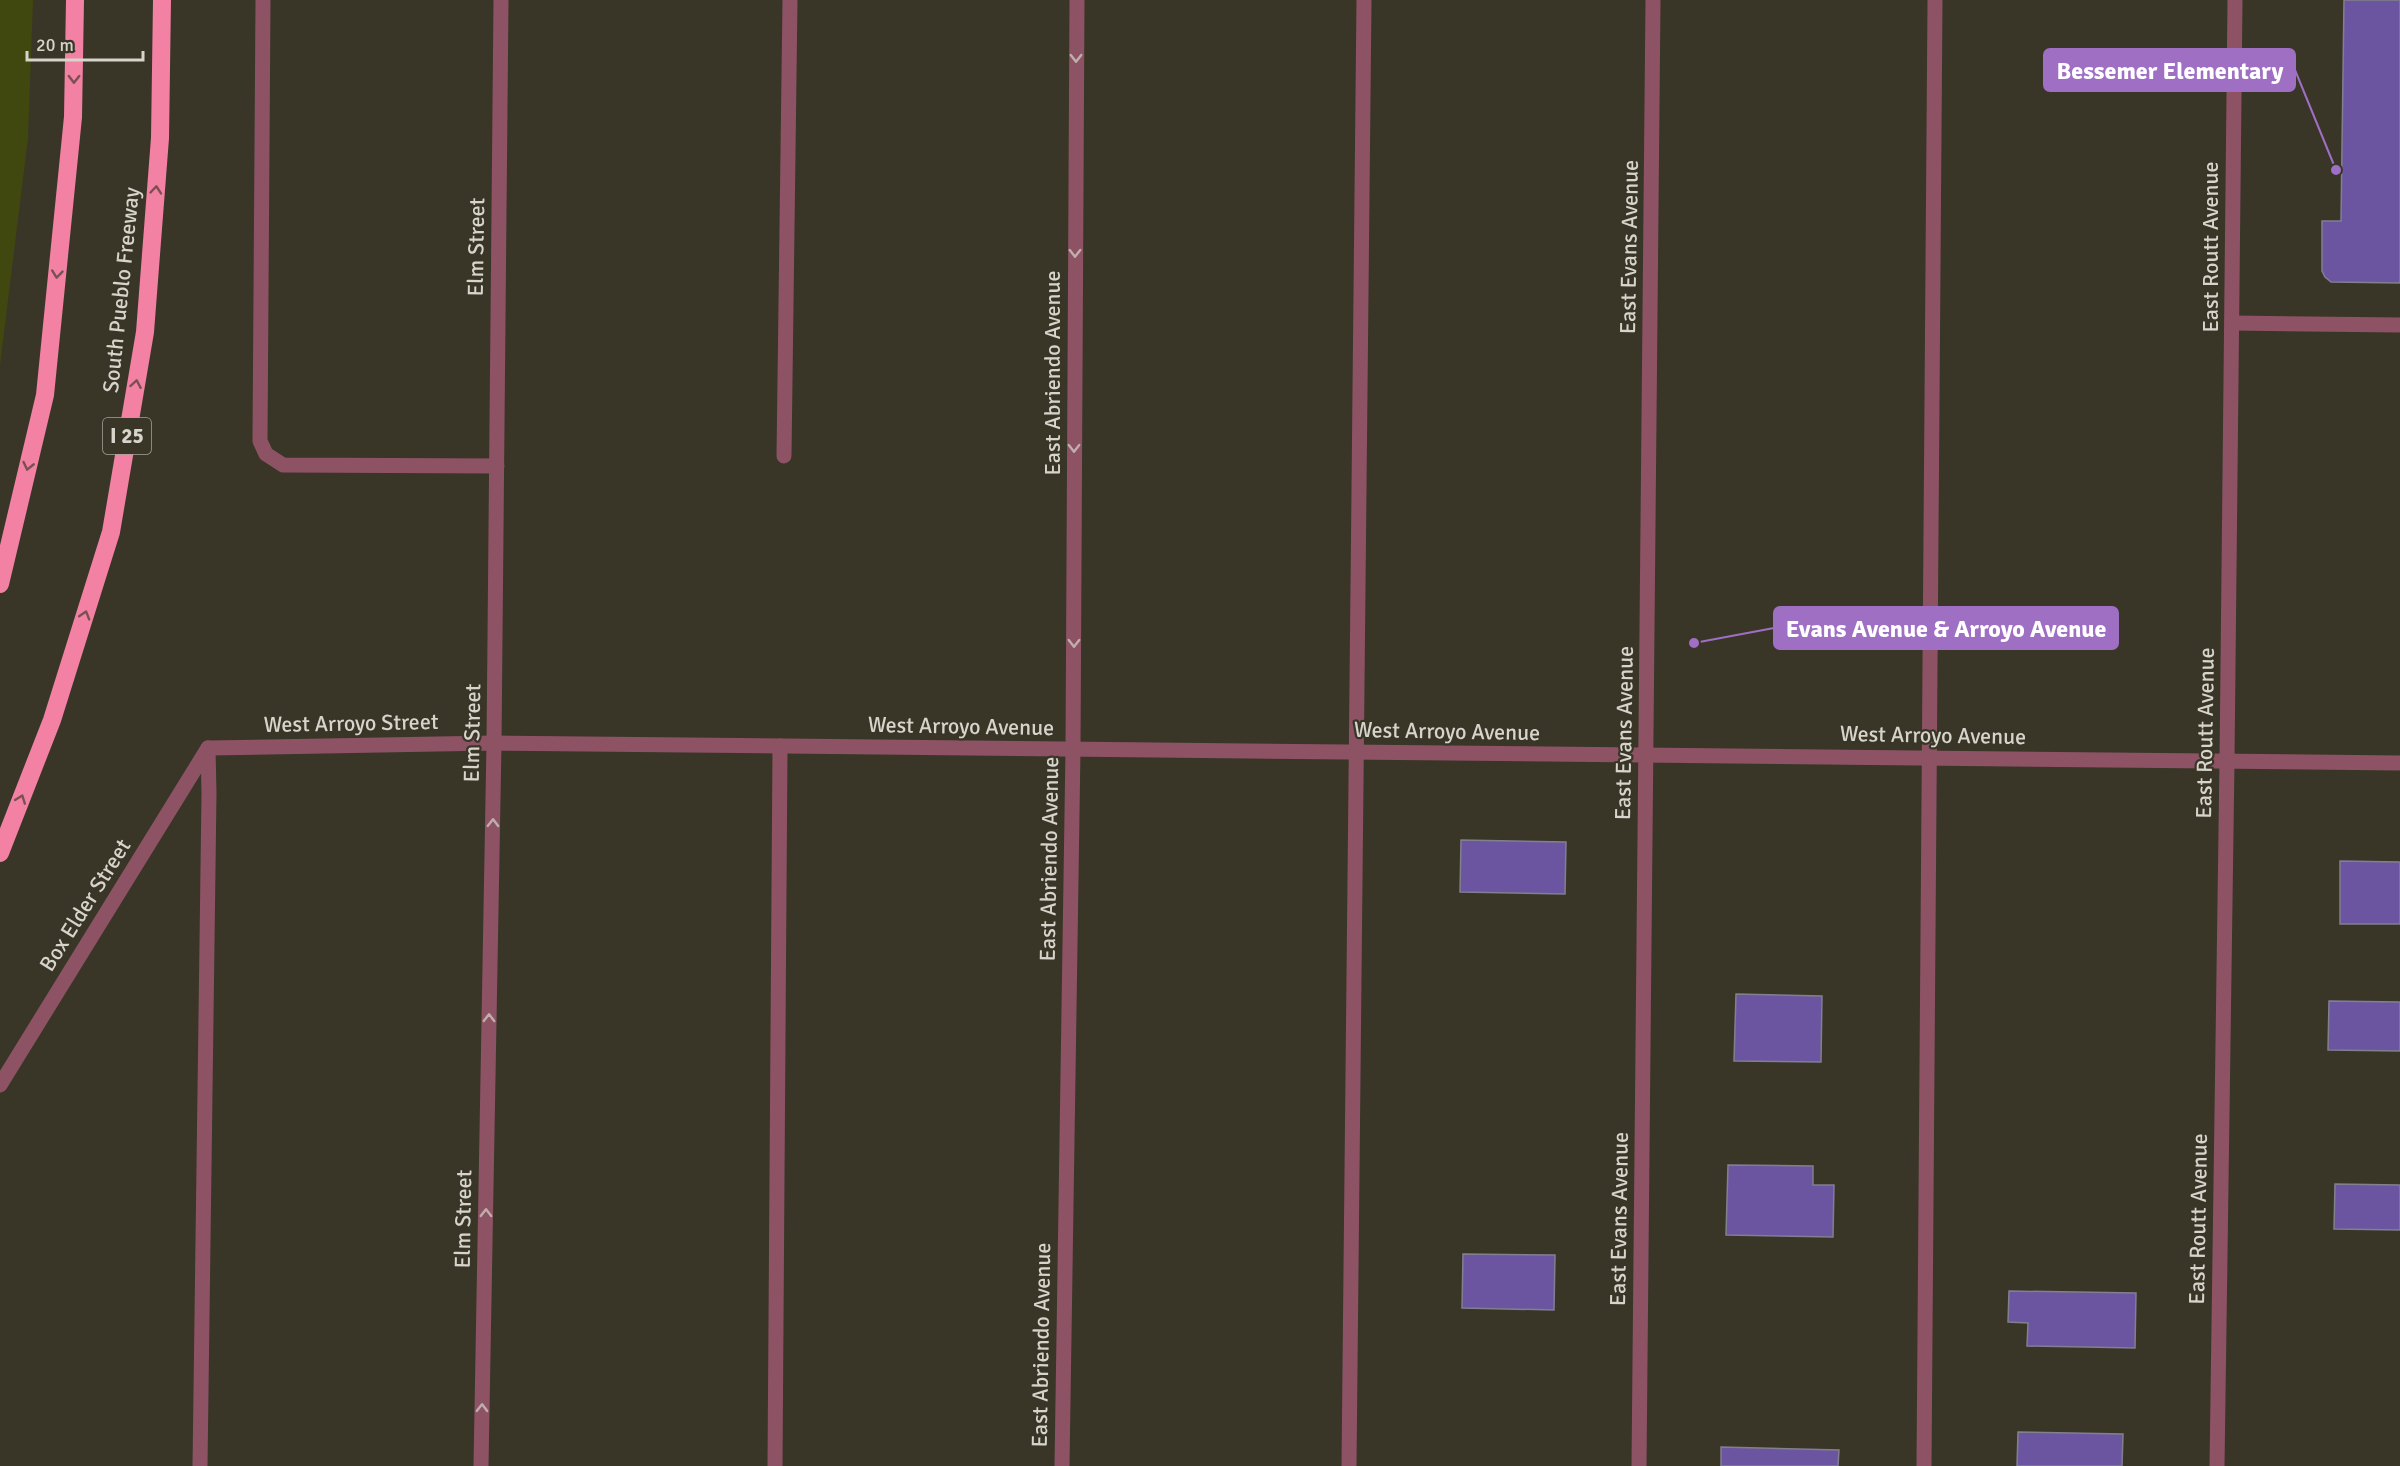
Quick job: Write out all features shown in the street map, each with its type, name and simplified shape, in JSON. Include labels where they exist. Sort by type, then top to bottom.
[{"type":"highway","points":[[0,584],[45,396],[73,117],[75,0]]},
{"type":"highway","name":"South Pueblo Freeway","points":[[0,853],[52,720],[111,532],[145,332],[160,138],[162,0]]},
{"type":"street","points":[[263,0],[260,441],[266,453],[283,465],[496,466]]},
{"type":"street","name":"Elm Street","points":[[481,1466],[494,743],[501,0]]},
{"type":"street","points":[[784,456],[790,0]]},
{"type":"street","name":"East Abriendo Avenue","points":[[1062,1466],[1073,749],[1077,0]]},
{"type":"street","points":[[1349,1466],[1364,0]]},
{"type":"street","name":"East Evans Avenue","points":[[1639,1466],[1653,0]]},
{"type":"street","points":[[1923,1466],[1935,0]]},
{"type":"street","name":"East Routt Avenue","points":[[2217,1466],[2235,0]]},
{"type":"street","points":[[2232,323],[2400,325]]},
{"type":"street","name":"West Arroyo Avenue","points":[[494,743],[2400,763]]},
{"type":"street","name":"West Arroyo Street","points":[[208,747],[494,743]]},
{"type":"street","points":[[775,1466],[780,746]]},
{"type":"street","points":[[200,1466],[210,793],[208,747]]},
{"type":"street","name":"Box Elder Street","points":[[0,1085],[208,747]]},
{"type":"green space","points":[[0,0],[33,0],[28,138],[0,365]]},
{"type":"building","points":[[2344,0],[2400,0],[2400,283],[2331,282],[2322,271],[2322,221],[2341,221]]},
{"type":"building","points":[[1461,840],[1566,842],[1565,894],[1460,892]]},
{"type":"building","points":[[2340,861],[2400,862],[2400,924],[2340,924]]},
{"type":"building","points":[[1736,994],[1822,996],[1821,1062],[1734,1061]]},
{"type":"building","points":[[2329,1001],[2400,1002],[2400,1051],[2328,1050]]},
{"type":"building","points":[[1728,1165],[1813,1166],[1813,1185],[1834,1185],[1833,1237],[1726,1235]]},
{"type":"building","points":[[2335,1184],[2400,1185],[2400,1230],[2334,1229]]},
{"type":"building","points":[[1463,1254],[1555,1255],[1554,1310],[1462,1308]]},
{"type":"building","points":[[2009,1291],[2136,1293],[2135,1348],[2027,1346],[2028,1323],[2008,1322]]},
{"type":"building","points":[[2018,1432],[2123,1434],[2122,1466],[2017,1466]]},
{"type":"building","points":[[1721,1447],[1839,1450],[1838,1466],[1721,1466]]},
{"type":"place","name":"Bessemer Elementary","points":[[2336,170]]},
{"type":"place","name":"Evans Avenue & Arroyo Avenue","points":[[1694,643]]}]
